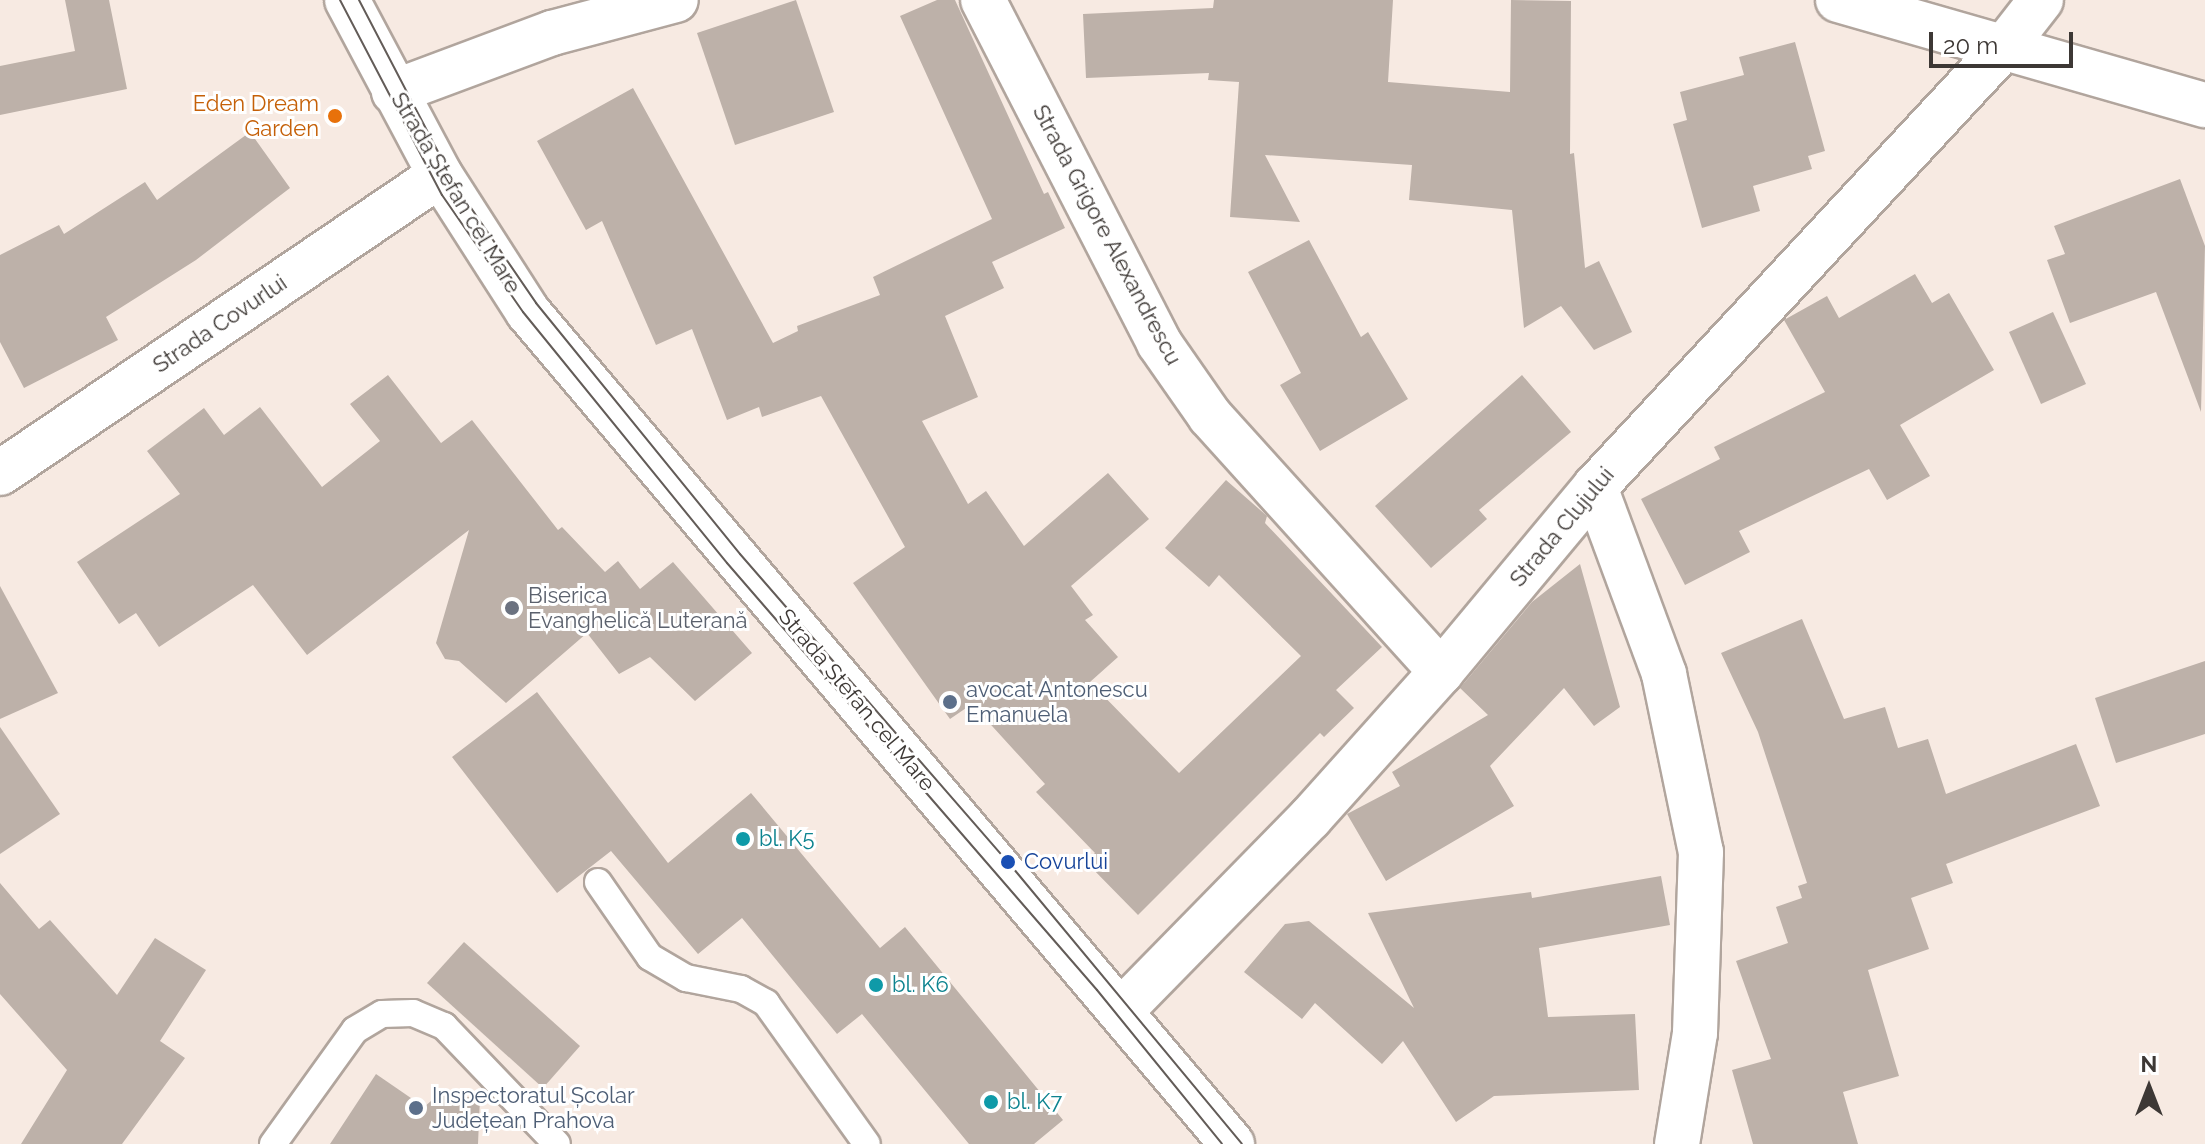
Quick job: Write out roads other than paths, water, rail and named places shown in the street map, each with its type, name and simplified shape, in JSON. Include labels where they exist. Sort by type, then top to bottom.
[{"type":"street","name":"Strada Ștefan cel Mare","points":[[347,0],[440,175],[528,312],[1232,1144]]},
{"type":"street","points":[[394,92],[552,33],[676,0]]},
{"type":"street","name":"Strada Grigore Alexandrescu","points":[[983,0],[1159,343],[1210,416],[1441,672]]},
{"type":"street","points":[[1838,0],[2006,45],[2205,105]]},
{"type":"street","name":"Strada Clujului","points":[[1121,1011],[1218,917],[1441,672],[1595,487],[2006,45],[2041,0]]},
{"type":"street","name":"Strada Covurlui","points":[[0,473],[440,175]]},
{"type":"street","points":[[1595,487],[1664,674],[1701,852],[1695,1033],[1677,1144]]},
{"type":"lane","points":[[598,882],[650,957],[686,978],[741,989],[766,1003],[867,1144]]},
{"type":"lane","points":[[273,1144],[355,1030],[382,1014],[413,1013],[444,1026],[557,1144]]},
{"type":"tram line","points":[[340,0],[442,195],[523,312],[727,563],[1097,990],[1222,1144]]},
{"type":"tram line","points":[[359,0],[456,186],[536,303],[740,554],[1008,862],[1242,1144]]},
{"type":"place","name":"Eden Dream Garden","points":[[335,116]]},
{"type":"place","name":"Biserica Evanghelică Luterană","points":[[512,608]]},
{"type":"place","name":"avocat Antonescu Emanuela","points":[[950,702]]},
{"type":"place","name":"bl. K5","points":[[743,839]]},
{"type":"place","name":"Covurlui","points":[[1008,862]]},
{"type":"place","name":"bl. K6","points":[[876,985]]},
{"type":"place","name":"bl. K7","points":[[991,1102]]},
{"type":"place","name":"Inspectoratul Școlar Județean Prahova","points":[[416,1108]]}]
